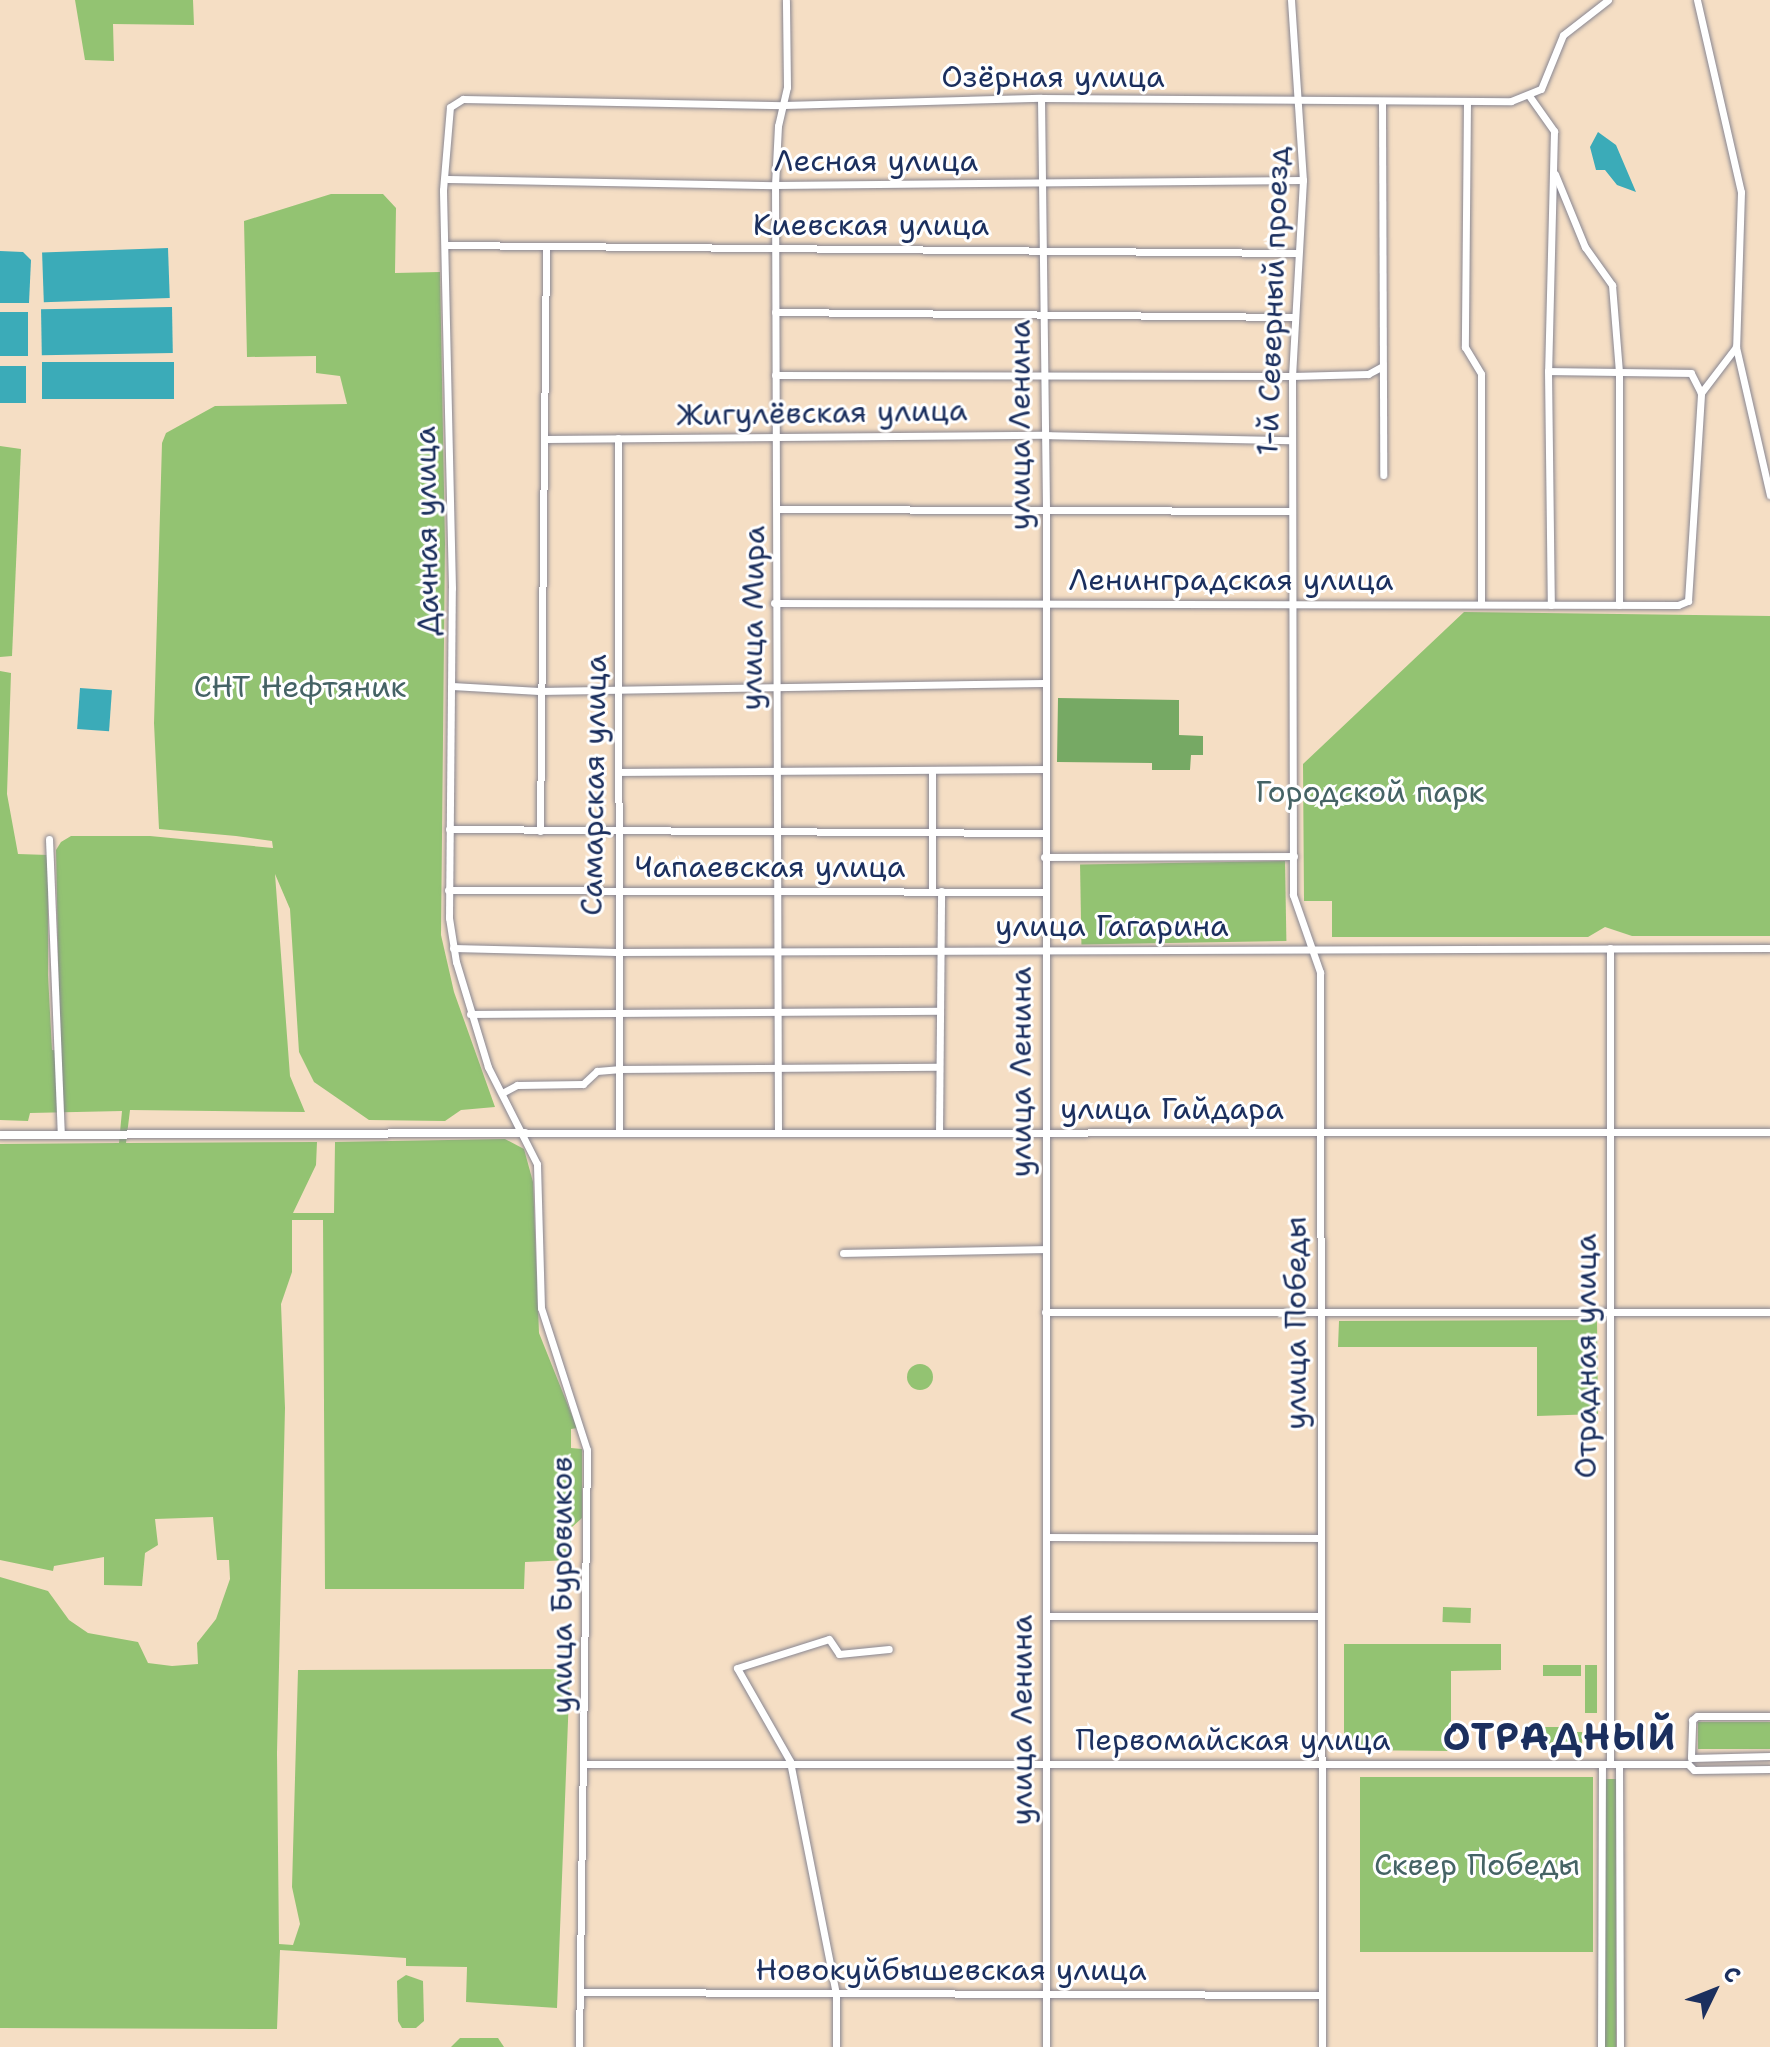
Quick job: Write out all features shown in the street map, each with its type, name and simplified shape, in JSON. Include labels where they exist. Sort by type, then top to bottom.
[{"type":"street","name":"улица Мира","points":[[778,1132],[775,185],[778,126],[784,105],[786,0]]},
{"type":"street","name":"1-й Северный проезд","points":[[1291,0],[1302,102],[1303,180],[1292,376],[1292,604]]},
{"type":"street","points":[[1551,605],[1548,371],[1554,131],[1530,97],[1546,81],[1563,35],[1608,0]]},
{"type":"street","points":[[1697,0],[1741,192],[1736,347],[1770,495]]},
{"type":"street","name":"Озёрная улица","points":[[450,107],[463,99],[784,105],[1041,98],[1302,102],[1467,101],[1530,97]]},
{"type":"street","name":"улица Ленина","points":[[1041,98],[1046,509],[1043,604],[1046,2047]]},
{"type":"street","points":[[1382,101],[1383,475]]},
{"type":"street","points":[[1467,101],[1465,347],[1481,374],[1481,604]]},
{"type":"street","name":"Дачная улица","points":[[450,107],[448,179],[443,190],[452,686],[448,890],[453,948],[470,1014],[502,1093],[525,1133]]},
{"type":"street","points":[[1553,170],[1585,247],[1612,285],[1619,372],[1619,605]]},
{"type":"street","name":"Лесная улица","points":[[448,179],[775,185],[1043,185],[1303,180]]},
{"type":"street","name":"Киевская улица","points":[[445,245],[1043,248],[1298,253]]},
{"type":"street","points":[[540,831],[539,691],[546,247]]},
{"type":"street","points":[[775,312],[1044,312],[1295,317]]},
{"type":"street","points":[[1548,371],[1590,368],[1619,372],[1691,373],[1701,393],[1736,347]]},
{"type":"street","points":[[775,375],[1292,376],[1368,374],[1381,367]]},
{"type":"street","name":"Ленинградская улица","points":[[774,603],[1678,605],[1688,601],[1701,393]]},
{"type":"street","name":"Жигулёвская улица","points":[[545,439],[776,440],[1044,435],[1291,440]]},
{"type":"street","name":"Самарская улица","points":[[618,438],[620,687],[616,952],[619,1132]]},
{"type":"street","points":[[778,509],[1291,511]]},
{"type":"street","name":"улица Победы","points":[[1292,604],[1294,856],[1298,917],[1315,948],[1320,972],[1322,2047]]},
{"type":"street","points":[[452,686],[539,691],[776,684],[1044,683]]},
{"type":"street","points":[[618,772],[1043,769]]},
{"type":"street","points":[[932,771],[931,835],[939,952],[939,1133]]},
{"type":"street","points":[[449,829],[931,835],[1044,833]]},
{"type":"street","points":[[49,839],[61,1134]]},
{"type":"street","points":[[1044,857],[1294,856]]},
{"type":"street","name":"Чапаевская улица","points":[[448,890],[1044,892]]},
{"type":"street","name":"улица Гагарина","points":[[453,948],[616,952],[1770,948]]},
{"type":"street","name":"Отрадная улица","points":[[1601,2047],[1601,1971],[1610,1764],[1610,948]]},
{"type":"street","points":[[470,1014],[939,1011]]},
{"type":"street","points":[[502,1093],[517,1085],[583,1084],[597,1071],[618,1069],[778,1071],[939,1067]]},
{"type":"street","name":"улица Гайдара","points":[[525,1133],[1770,1132]]},
{"type":"street","points":[[0,1135],[525,1133]]},
{"type":"street","name":"улица Буровиков","points":[[525,1133],[540,1193],[545,1330],[587,1450],[586,1764],[579,2047]]},
{"type":"street","points":[[843,1253],[1045,1249]]},
{"type":"street","points":[[1045,1312],[1770,1312]]},
{"type":"street","points":[[1046,1537],[1320,1538]]},
{"type":"street","points":[[1046,1616],[1320,1616]]},
{"type":"street","points":[[836,2047],[836,1994],[790,1761],[737,1668],[829,1639],[839,1654],[889,1649]]},
{"type":"street","points":[[1690,1760],[1692,1720],[1697,1716],[1770,1716]]},
{"type":"street","name":"Первомайская улица","points":[[586,1764],[790,1761],[1610,1764],[1770,1756]]},
{"type":"street","name":"Первомайская улица","points":[[1690,1760],[1694,1770],[1770,1769]]},
{"type":"street","name":"Отрадная улица","points":[[1610,1764],[1620,1972],[1620,2047]]},
{"type":"street","points":[[1601,1971],[1620,1972]]},
{"type":"street","name":"Новокуйбышевская улица","points":[[580,1992],[1322,1995]]},
{"type":"green space","points":[[75,0],[193,0],[194,25],[113,24],[114,61],[85,60]]},
{"type":"green space","name":"СНТ Нефтяник","points":[[331,194],[383,194],[396,208],[395,273],[440,272],[445,543],[441,935],[454,992],[495,1107],[461,1110],[445,1121],[369,1120],[314,1082],[299,1052],[290,909],[275,874],[290,1076],[305,1112],[130,1110],[126,1143],[317,1142],[316,1165],[293,1213],[334,1213],[335,1142],[505,1139],[524,1149],[533,1182],[539,1333],[577,1428],[571,1429],[571,1448],[582,1449],[582,1518],[571,1528],[571,1560],[525,1562],[524,1589],[325,1589],[323,1220],[292,1220],[292,1272],[281,1304],[285,1408],[277,1753],[279,1944],[293,1945],[300,1924],[292,1887],[298,1670],[570,1669],[557,2008],[466,2002],[467,1967],[406,1966],[406,1958],[280,1950],[277,2029],[0,2028],[0,1577],[48,1591],[69,1620],[88,1633],[138,1642],[148,1663],[172,1666],[198,1664],[197,1643],[216,1619],[230,1579],[229,1560],[217,1560],[213,1517],[155,1519],[158,1545],[145,1553],[142,1586],[104,1585],[104,1557],[54,1566],[53,1571],[0,1560],[0,1144],[119,1143],[122,1111],[30,1113],[28,1121],[0,1120],[0,671],[11,673],[7,794],[18,854],[48,855],[48,975],[52,1050],[60,1051],[56,850],[61,842],[71,836],[150,836],[273,848],[272,841],[159,829],[154,723],[162,443],[166,433],[215,406],[347,404],[340,376],[316,373],[316,356],[247,357],[244,221]]},
{"type":"green space","points":[[0,446],[21,449],[12,656],[0,657]]},
{"type":"green space","name":"Городской парк","points":[[1464,612],[1770,616],[1770,936],[1632,936],[1605,927],[1588,937],[1332,937],[1332,901],[1304,901],[1303,764]]},
{"type":"green space","points":[[1058,698],[1179,700],[1179,735],[1203,736],[1203,755],[1191,755],[1190,770],[1152,770],[1152,763],[1057,762]]},
{"type":"green space","points":[[1285,861],[1286,941],[1081,945],[1080,865]]},
{"type":"green space","points":[[1597,1320],[1598,1414],[1537,1416],[1537,1347],[1338,1347],[1339,1321]]},
{"type":"green space","points":[[920,1364],[929,1368],[933,1377],[929,1386],[920,1390],[911,1386],[907,1377],[911,1368]]},
{"type":"green space","points":[[1443,1607],[1471,1608],[1470,1623],[1442,1622]]},
{"type":"green space","points":[[1344,1644],[1501,1644],[1501,1670],[1451,1671],[1451,1751],[1344,1750]]},
{"type":"green space","points":[[1543,1665],[1581,1665],[1581,1676],[1543,1676]]},
{"type":"green space","points":[[1585,1665],[1597,1665],[1597,1713],[1585,1713]]},
{"type":"green space","points":[[1698,1722],[1770,1722],[1770,1749],[1698,1749]]},
{"type":"green space","points":[[1543,1727],[1571,1727],[1572,1732],[1582,1732],[1582,1746],[1543,1746]]},
{"type":"green space","name":"Сквер Победы","points":[[1360,1777],[1593,1777],[1593,1952],[1360,1952]]},
{"type":"green space","points":[[1604,1779],[1616,1779],[1616,2047],[1604,2047]]},
{"type":"green space","points":[[406,1975],[423,1981],[424,2021],[416,2028],[402,2028],[398,2021],[397,1981]]},
{"type":"green space","points":[[460,2038],[498,2038],[504,2047],[451,2047]]},
{"type":"water","points":[[1598,132],[1616,145],[1636,192],[1617,185],[1605,170],[1596,170],[1590,147]]},
{"type":"water","points":[[168,248],[170,298],[44,302],[42,252]]},
{"type":"water","points":[[0,251],[23,252],[31,260],[29,303],[0,303]]},
{"type":"water","points":[[172,307],[173,353],[42,355],[41,309]]},
{"type":"water","points":[[0,312],[28,312],[28,356],[0,356]]},
{"type":"water","points":[[42,362],[174,362],[174,399],[42,399]]},
{"type":"water","points":[[0,366],[26,366],[26,403],[0,403]]},
{"type":"water","points":[[80,688],[112,690],[109,731],[77,729]]},
{"type":"district","name":"ОТРАДНЫЙ","points":[[1560,1737]]}]
